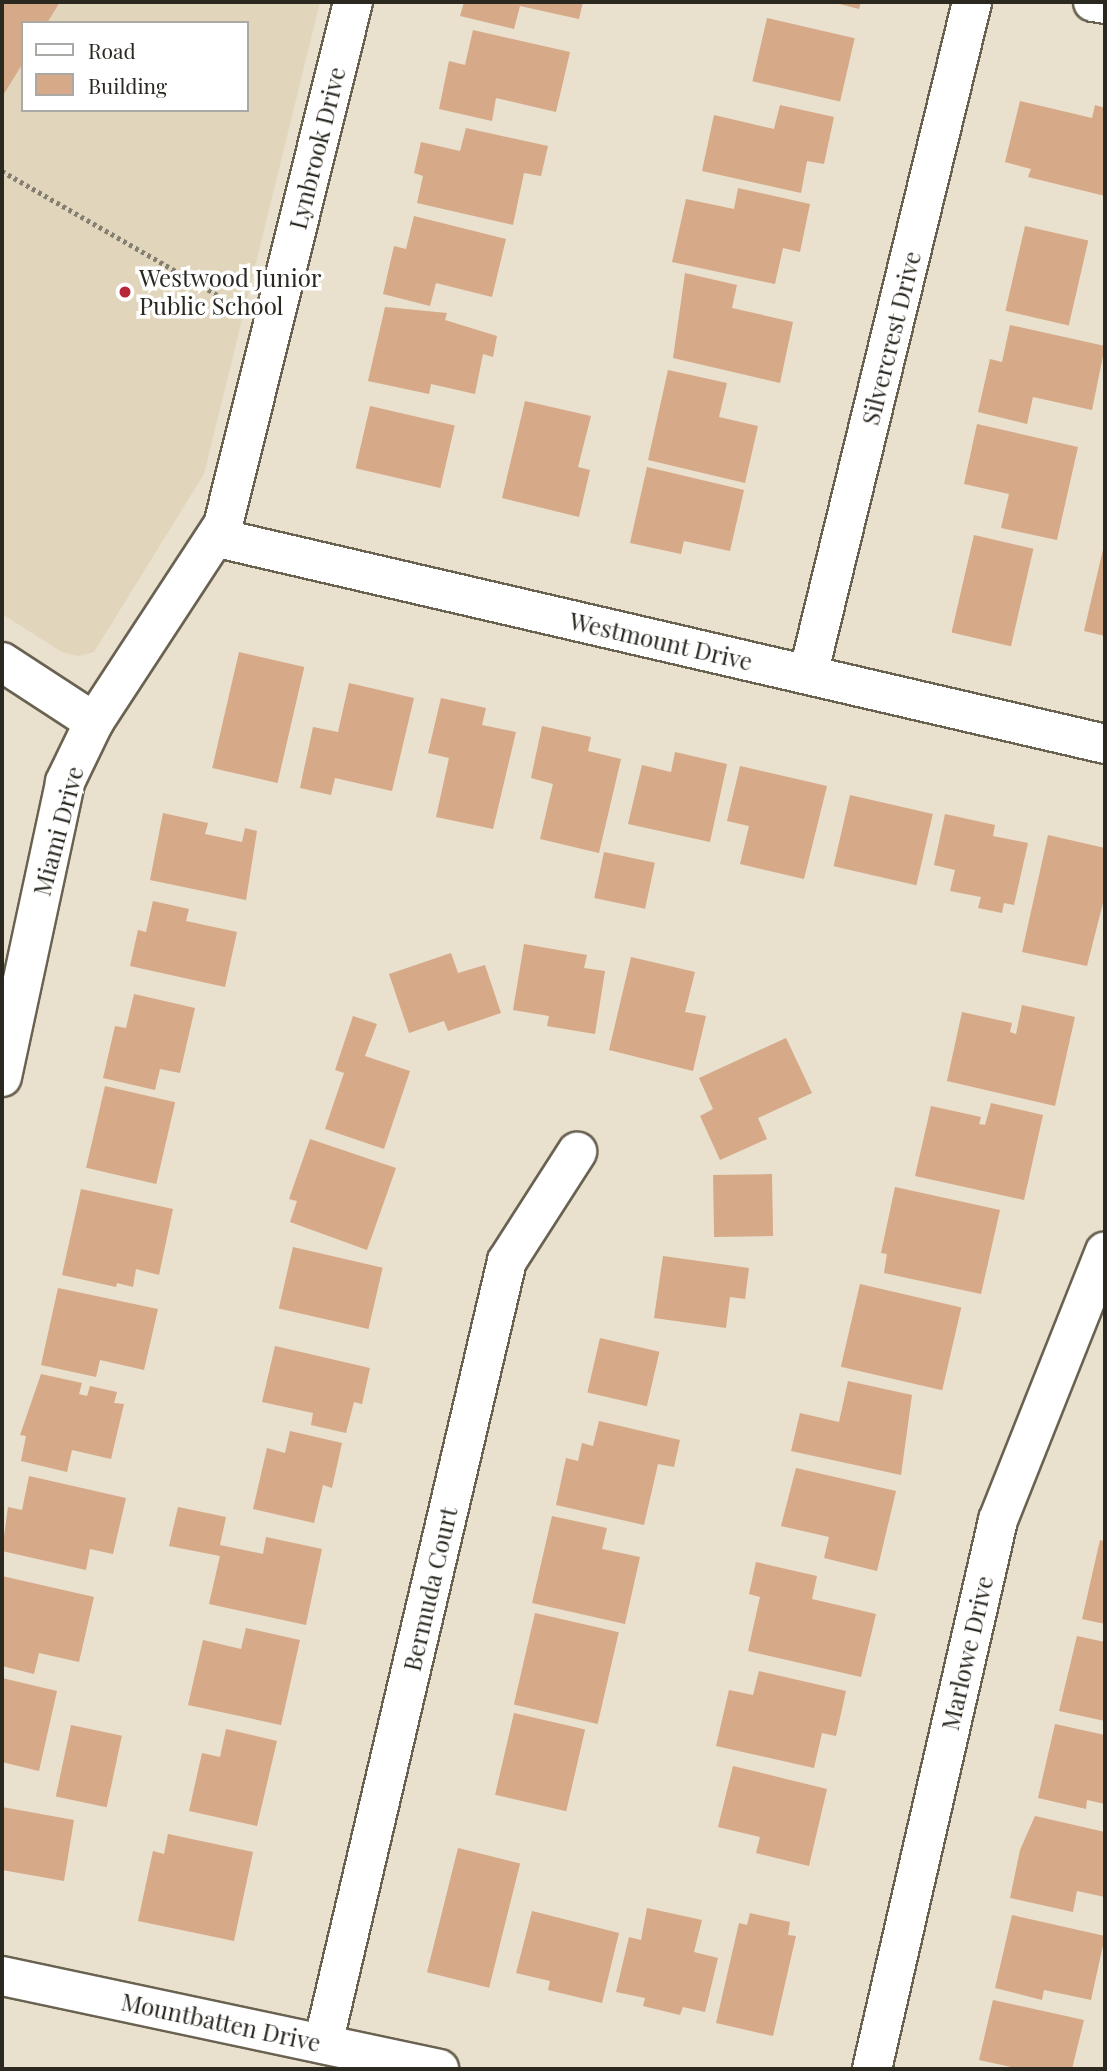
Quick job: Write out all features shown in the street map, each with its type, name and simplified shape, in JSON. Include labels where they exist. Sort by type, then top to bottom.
[{"type":"street","name":"Lynbrook Drive","points":[[218,538],[353,2]]},
{"type":"street","name":"Silvercrest Drive","points":[[808,674],[972,2]]},
{"type":"street","points":[[1093,2],[1105,4]]},
{"type":"street","name":"Westmount Drive","points":[[218,538],[1105,744]]},
{"type":"street","name":"Miami Drive","points":[[2,1077],[65,782],[94,722],[218,538]]},
{"type":"street","points":[[2,662],[94,722]]},
{"type":"street","name":"Bermuda Court","points":[[323,2044],[507,1261],[577,1152]]},
{"type":"street","name":"Marlowe Drive","points":[[872,2069],[998,1520],[1105,1252]]},
{"type":"street","name":"Mountbatten Drive","points":[[2,1976],[439,2069]]},
{"type":"path","points":[[2,171],[272,326]]},
{"type":"shaded area","name":"Westwood Junior Public School","points":[[2,2],[320,2],[204,474],[94,652],[78,656],[62,652],[2,614]]},
{"type":"building","points":[[2,2],[60,2],[48,21],[21,21],[21,66],[2,97]]},
{"type":"building","points":[[464,2],[583,2],[579,19],[520,6],[514,29],[460,16]]},
{"type":"building","points":[[832,2],[861,2],[859,9]]},
{"type":"building","points":[[767,18],[855,38],[840,102],[752,81]]},
{"type":"building","points":[[473,30],[570,52],[556,112],[496,98],[492,121],[439,109],[449,61],[465,65]]},
{"type":"building","points":[[1020,101],[1092,118],[1095,105],[1105,108],[1105,196],[1028,177],[1031,169],[1005,162]]},
{"type":"building","points":[[780,105],[834,117],[824,164],[807,161],[801,193],[702,171],[714,115],[774,129]]},
{"type":"building","points":[[466,128],[548,146],[541,176],[524,173],[513,225],[417,203],[423,176],[414,173],[421,142],[460,151]]},
{"type":"building","points":[[738,188],[810,204],[800,252],[783,248],[775,284],[672,262],[686,199],[734,209]]},
{"type":"building","points":[[414,216],[506,239],[492,297],[436,283],[430,306],[383,294],[394,246],[406,249]]},
{"type":"building","points":[[1025,226],[1088,241],[1069,325],[1005,311]]},
{"type":"building","points":[[685,273],[737,285],[732,308],[793,322],[780,383],[673,358]]},
{"type":"building","points":[[385,307],[447,313],[445,320],[497,336],[493,357],[483,354],[475,394],[431,384],[429,394],[368,381]]},
{"type":"building","points":[[1010,325],[1105,346],[1092,410],[1033,397],[1027,424],[978,412],[990,359],[1002,362]]},
{"type":"building","points":[[668,370],[727,383],[719,417],[758,426],[745,483],[648,460]]},
{"type":"building","points":[[525,401],[591,416],[578,467],[590,470],[579,517],[502,498]]},
{"type":"building","points":[[370,406],[455,426],[440,488],[356,468]]},
{"type":"building","points":[[977,424],[1078,447],[1057,540],[1001,528],[1009,494],[964,484]]},
{"type":"building","points":[[647,467],[744,490],[730,551],[684,541],[681,554],[630,543]]},
{"type":"building","points":[[974,535],[1033,549],[1011,646],[952,632]]},
{"type":"building","points":[[1105,545],[1105,636],[1084,631]]},
{"type":"building","points":[[239,652],[304,667],[278,783],[212,768]]},
{"type":"building","points":[[349,683],[414,698],[392,791],[335,778],[331,795],[300,788],[313,727],[338,732]]},
{"type":"building","points":[[441,698],[486,708],[482,725],[516,732],[493,829],[436,817],[449,758],[428,753]]},
{"type":"building","points":[[542,726],[591,737],[588,751],[621,759],[599,853],[540,839],[553,784],[531,778]]},
{"type":"building","points":[[675,752],[727,764],[710,842],[628,824],[642,765],[671,772]]},
{"type":"building","points":[[740,766],[827,786],[804,879],[740,864],[749,826],[727,821]]},
{"type":"building","points":[[850,795],[933,814],[916,885],[834,866]]},
{"type":"building","points":[[163,813],[208,823],[205,834],[242,842],[245,828],[257,831],[246,900],[150,880]]},
{"type":"building","points":[[945,814],[995,825],[993,836],[1028,843],[1014,905],[1004,903],[1002,913],[978,908],[981,897],[950,891],[955,870],[934,865]]},
{"type":"building","points":[[1048,835],[1105,848],[1105,895],[1087,966],[1022,952]]},
{"type":"building","points":[[604,852],[655,863],[645,909],[594,898]]},
{"type":"building","points":[[153,901],[189,909],[186,921],[237,932],[225,987],[130,966],[138,930],[146,932]]},
{"type":"building","points":[[524,944],[587,955],[584,968],[605,971],[595,1034],[547,1026],[549,1016],[513,1010]]},
{"type":"building","points":[[451,953],[458,973],[485,965],[501,1013],[448,1031],[444,1021],[409,1033],[389,974]]},
{"type":"building","points":[[631,957],[695,972],[685,1012],[706,1016],[693,1071],[609,1050]]},
{"type":"building","points":[[134,994],[195,1008],[180,1073],[160,1069],[155,1090],[103,1078],[115,1026],[126,1028]]},
{"type":"building","points":[[1022,1005],[1075,1017],[1055,1106],[947,1081],[962,1012],[1012,1023],[1010,1032],[1016,1034]]},
{"type":"building","points":[[353,1016],[377,1024],[365,1056],[410,1071],[384,1149],[325,1129],[344,1073],[335,1070]]},
{"type":"building","points":[[786,1038],[812,1093],[758,1118],[767,1139],[720,1160],[700,1116],[713,1109],[699,1078]]},
{"type":"building","points":[[105,1086],[175,1102],[156,1184],[86,1168]]},
{"type":"building","points":[[991,1103],[1043,1115],[1024,1200],[915,1176],[931,1106],[981,1117],[979,1124],[985,1125]]},
{"type":"building","points":[[310,1139],[396,1168],[367,1250],[290,1222],[297,1201],[289,1199]]},
{"type":"building","points":[[772,1174],[773,1236],[714,1237],[713,1175]]},
{"type":"building","points":[[895,1187],[1000,1210],[981,1294],[884,1273],[887,1254],[881,1253]]},
{"type":"building","points":[[81,1189],[173,1209],[159,1275],[136,1269],[133,1287],[117,1283],[116,1287],[62,1275]]},
{"type":"building","points":[[293,1247],[383,1268],[368,1329],[279,1308]]},
{"type":"building","points":[[663,1256],[749,1268],[745,1299],[730,1297],[726,1328],[654,1318]]},
{"type":"building","points":[[860,1284],[961,1307],[942,1390],[841,1367]]},
{"type":"building","points":[[58,1288],[158,1309],[144,1370],[100,1360],[96,1377],[41,1365]]},
{"type":"building","points":[[600,1338],[659,1352],[647,1406],[587,1393]]},
{"type":"building","points":[[275,1346],[370,1368],[362,1404],[354,1402],[346,1433],[311,1425],[313,1413],[262,1402]]},
{"type":"building","points":[[41,1374],[82,1383],[79,1394],[87,1396],[90,1386],[117,1392],[114,1403],[124,1404],[111,1459],[72,1450],[67,1472],[21,1461],[26,1436],[20,1435]]},
{"type":"building","points":[[848,1381],[912,1395],[901,1475],[791,1451],[800,1413],[839,1422]]},
{"type":"building","points":[[599,1421],[680,1440],[674,1467],[658,1464],[644,1525],[556,1505],[566,1458],[578,1461],[582,1443],[593,1446]]},
{"type":"building","points":[[290,1431],[342,1443],[332,1488],[323,1485],[314,1523],[253,1509],[267,1448],[285,1453]]},
{"type":"building","points":[[796,1468],[896,1491],[877,1571],[824,1558],[829,1537],[781,1526]]},
{"type":"building","points":[[29,1476],[126,1498],[113,1554],[90,1549],[86,1570],[2,1551],[8,1507],[22,1510]]},
{"type":"building","points":[[178,1507],[226,1517],[220,1545],[263,1554],[266,1537],[322,1549],[306,1625],[209,1604],[220,1556],[169,1546]]},
{"type":"building","points":[[552,1516],[607,1528],[602,1549],[640,1557],[625,1624],[532,1603]]},
{"type":"building","points":[[1100,1540],[1105,1541],[1105,1624],[1082,1619]]},
{"type":"building","points":[[756,1562],[817,1576],[812,1599],[876,1614],[861,1677],[748,1651],[760,1597],[749,1594]]},
{"type":"building","points":[[2,1576],[94,1597],[79,1662],[39,1653],[34,1674],[2,1666]]},
{"type":"building","points":[[535,1613],[619,1632],[598,1724],[514,1705]]},
{"type":"building","points":[[246,1628],[300,1640],[281,1725],[188,1705],[203,1640],[241,1649]]},
{"type":"building","points":[[1077,1636],[1105,1642],[1105,1721],[1059,1711]]},
{"type":"building","points":[[759,1671],[846,1691],[836,1736],[822,1733],[814,1768],[716,1746],[729,1690],[753,1695]]},
{"type":"building","points":[[2,1678],[57,1691],[39,1771],[2,1762]]},
{"type":"building","points":[[514,1713],[585,1729],[566,1811],[495,1795]]},
{"type":"building","points":[[1055,1724],[1105,1735],[1105,1804],[1087,1800],[1086,1809],[1038,1798]]},
{"type":"building","points":[[71,1725],[122,1736],[107,1807],[56,1796]]},
{"type":"building","points":[[226,1729],[277,1741],[257,1826],[189,1811],[202,1753],[220,1757]]},
{"type":"building","points":[[733,1766],[827,1789],[809,1866],[756,1853],[760,1837],[718,1827]]},
{"type":"building","points":[[2,1807],[74,1820],[64,1881],[2,1870]]},
{"type":"building","points":[[1035,1816],[1105,1832],[1105,1897],[1077,1891],[1073,1912],[1010,1898],[1020,1850]]},
{"type":"building","points":[[168,1834],[253,1852],[234,1941],[138,1921],[153,1851],[164,1854]]},
{"type":"building","points":[[458,1848],[520,1863],[489,1988],[427,1972]]},
{"type":"building","points":[[647,1908],[702,1920],[694,1952],[718,1958],[705,2012],[683,2007],[680,2015],[643,2006],[645,1998],[616,1992],[629,1937],[641,1940]]},
{"type":"building","points":[[532,1911],[619,1933],[602,2003],[548,1990],[550,1981],[516,1973]]},
{"type":"building","points":[[750,1913],[790,1922],[788,1935],[796,1936],[773,2036],[716,2023],[739,1923],[747,1925]]},
{"type":"building","points":[[1012,1915],[1105,1936],[1091,2000],[1044,1990],[1042,2000],[995,1988]]},
{"type":"building","points":[[993,2000],[1084,2020],[1072,2069],[1020,2069],[979,2060]]},
{"type":"place","name":"Westwood Junior Public School","points":[[125,292]]}]
